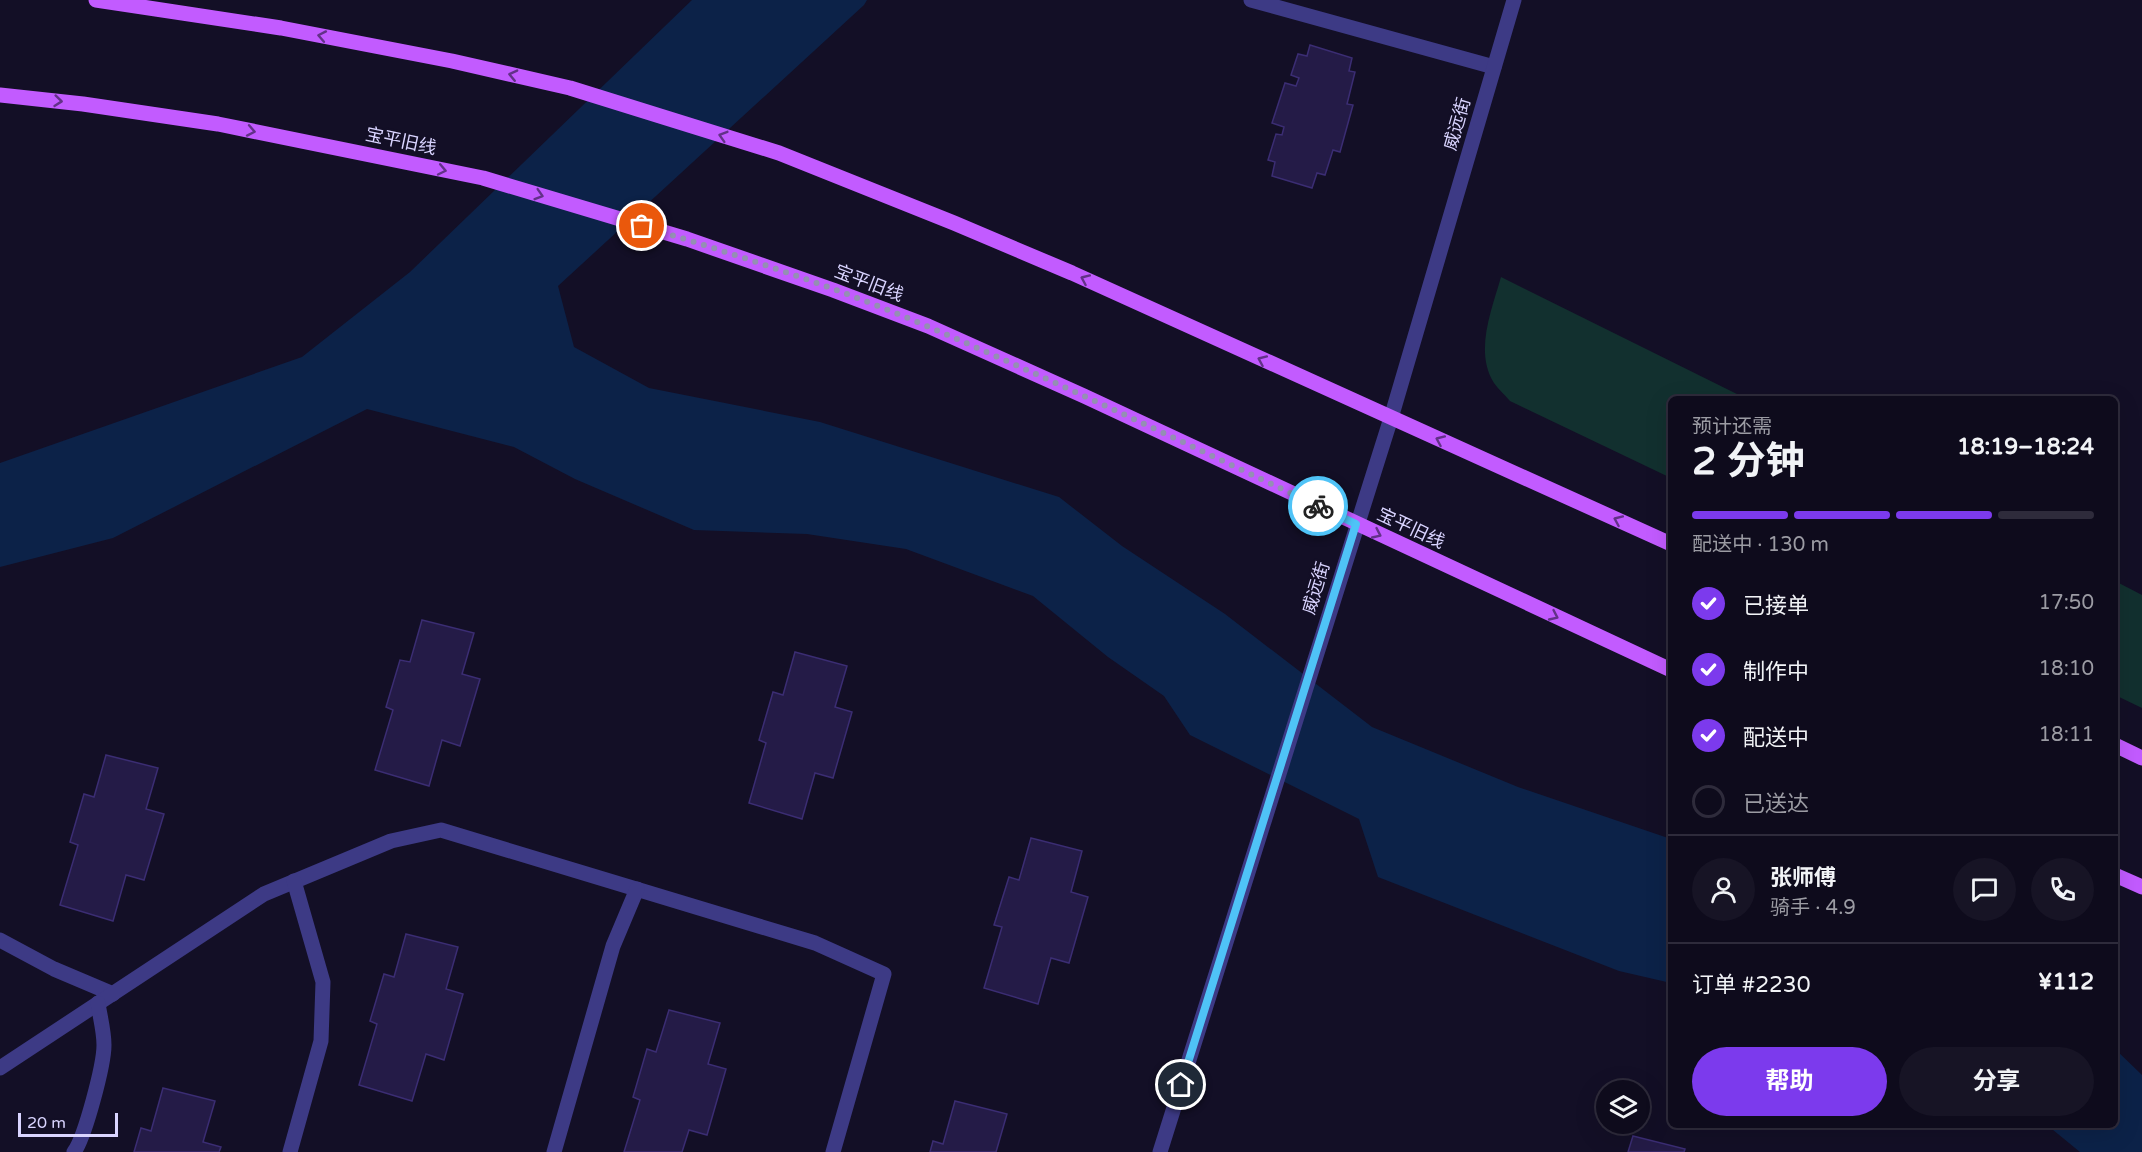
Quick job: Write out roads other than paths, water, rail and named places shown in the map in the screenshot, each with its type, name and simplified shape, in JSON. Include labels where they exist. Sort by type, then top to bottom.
[{"type":"main road","points":[[96,0],[281,28],[452,61],[570,88],[778,153],[1030,255],[1668,543]]},
{"type":"main road","name":"宝平旧线","points":[[0,94],[218,124],[483,178],[687,239],[928,326],[1084,396],[1668,669]]},
{"type":"main road","points":[[2118,747],[2142,758]]},
{"type":"main road","points":[[2118,876],[2142,887]]},
{"type":"street","points":[[1251,0],[1494,67]]},
{"type":"street","name":"威远街","points":[[1160,1152],[1391,418],[1514,0]]},
{"type":"street","points":[[0,1068],[264,894],[391,841],[441,830],[815,943],[884,974],[833,1152]]},
{"type":"street","points":[[290,1152],[321,1041],[322,982],[294,881]]},
{"type":"street","points":[[554,1152],[613,946],[637,889]]},
{"type":"street","points":[[0,940],[54,969],[112,994]]},
{"type":"street","points":[[74,1152],[80,1144],[95,1092],[104,1046],[98,1004]]},
{"type":"water","points":[[692,0],[867,0],[558,286],[574,347],[649,388],[820,422],[1059,497],[1122,546],[1225,614],[1372,727],[1518,787],[1668,838],[1668,982],[1619,971],[1378,877],[1359,819],[1190,735],[1164,696],[1108,657],[1033,596],[906,549],[807,534],[694,530],[575,479],[514,447],[367,409],[113,538],[0,567],[0,463],[302,357],[410,272]]},
{"type":"water","points":[[2118,1052],[2142,1075],[2142,1152],[2080,1152],[2051,1128],[2118,1128]]}]
